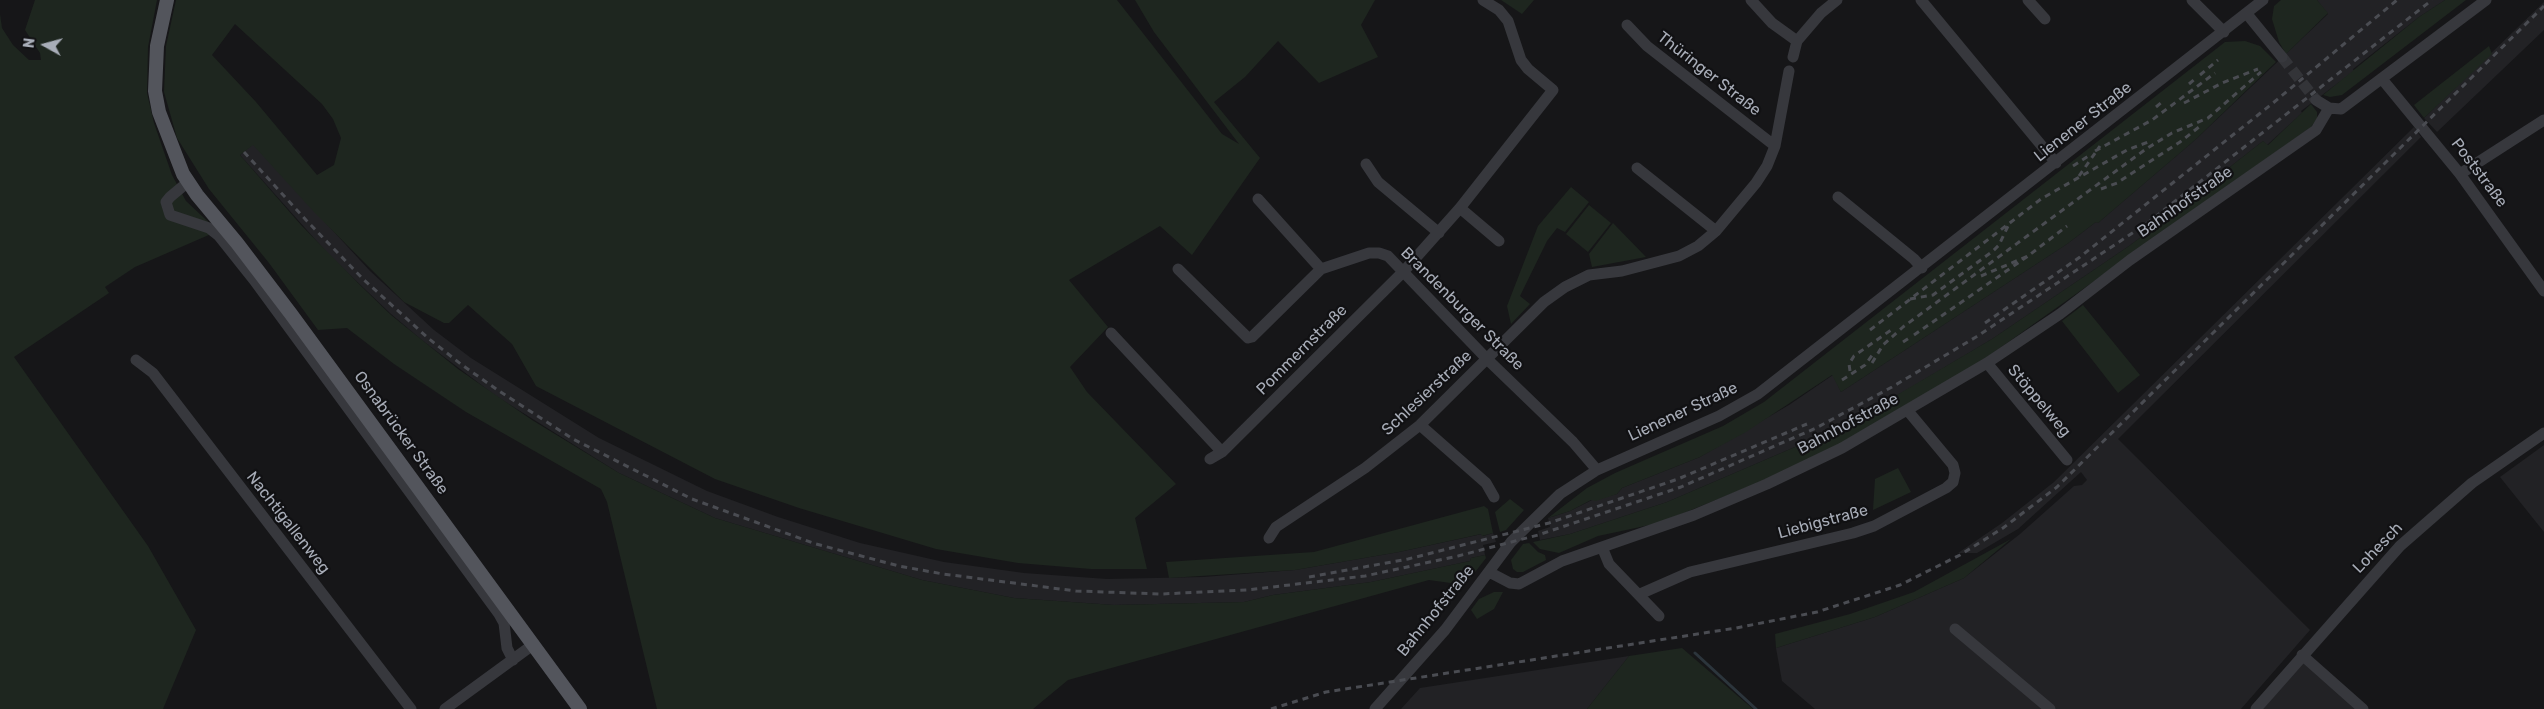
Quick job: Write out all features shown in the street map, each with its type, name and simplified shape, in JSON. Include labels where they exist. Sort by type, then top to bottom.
[{"type":"main road","name":"Osnabrücker Straße","points":[[167,0],[157,46],[155,91],[171,146],[188,182],[291,314],[580,709]]},
{"type":"street","name":"Pommernstraße","points":[[1210,459],[1222,452],[1404,271],[1460,208],[1553,90],[1528,69],[1522,60],[1508,21],[1499,10],[1483,0]]},
{"type":"street","points":[[1751,0],[1772,23],[1797,40]]},
{"type":"street","points":[[1793,57],[1797,40],[1821,13],[1837,0]]},
{"type":"street","points":[[1921,0],[2056,163]]},
{"type":"street","points":[[2192,0],[2224,32]]},
{"type":"street","name":"Lienener Straße","points":[[1489,572],[1511,542],[1540,511],[1560,494],[1597,470],[1719,416],[1758,394],[1922,268],[2263,0]]},
{"type":"street","points":[[2316,100],[2329,108],[2341,109],[2486,0]]},
{"type":"street","points":[[2034,2],[2046,19]]},
{"type":"street","points":[[2247,14],[2282,57]]},
{"type":"street","name":"Thüringer Straße","points":[[1627,26],[1647,46],[1775,146]]},
{"type":"street","name":"Schlesierstraße","points":[[1269,538],[1276,527],[1365,468],[1420,425],[1544,302],[1565,287],[1589,276],[1622,271],[1679,256],[1698,246],[1716,231],[1756,183],[1775,146],[1790,71]]},
{"type":"street","name":"Poststraße","points":[[2382,78],[2460,174],[2544,291]]},
{"type":"street","name":"Bahnhofstraße","points":[[1375,709],[1445,630],[1489,572],[1510,583],[1519,584],[1562,561],[1644,534],[1767,484],[1842,448],[1987,363],[2316,130],[2329,108]]},
{"type":"street","points":[[2460,174],[2544,120]]},
{"type":"street","points":[[1366,164],[1378,182],[1438,233]]},
{"type":"street","points":[[1637,168],[1716,231]]},
{"type":"street","name":"Osnabrücker Straße","points":[[188,182],[166,202],[170,216],[209,228],[219,236],[254,280],[499,614],[504,623],[507,648],[513,660]]},
{"type":"street","points":[[1838,197],[1922,268]]},
{"type":"street","points":[[1258,199],[1320,269]]},
{"type":"street","points":[[1460,208],[1500,241]]},
{"type":"street","name":"Brandenburger Straße","points":[[1178,269],[1248,338],[1252,338],[1320,269],[1369,253],[1379,253],[1388,256],[1487,359],[1574,442],[1597,470]]},
{"type":"street","points":[[1111,334],[1222,452]]},
{"type":"street","name":"Nachtigallenweg","points":[[136,360],[153,373],[411,709]]},
{"type":"street","name":"Stöppelweg","points":[[1987,363],[2067,460]]},
{"type":"street","name":"Liebigstraße","points":[[1640,594],[1690,572],[1853,533],[1881,522],[1946,488],[1953,482],[1955,473],[1953,465],[1908,411]]},
{"type":"street","points":[[1420,425],[1486,483],[1494,497]]},
{"type":"street","name":"Lohesch","points":[[2256,709],[2400,546],[2472,483],[2544,433]]},
{"type":"street","points":[[1602,547],[1610,564],[1659,616]]},
{"type":"street","points":[[1955,629],[2050,709]]},
{"type":"street","points":[[445,709],[534,644]]},
{"type":"street","points":[[2302,655],[2363,709]]},
{"type":"shaded area","points":[[35,0],[157,0],[148,47],[147,93],[154,123],[172,175],[186,201],[218,231],[135,267],[105,287],[109,293],[14,357],[148,546],[196,630],[163,709],[0,709],[0,14],[2,28],[13,45],[29,60],[41,60],[40,53],[25,30]]},
{"type":"shaded area","points":[[176,0],[1117,0],[1222,134],[1239,144],[1154,32],[1135,0],[1375,0],[1361,25],[1378,57],[1319,83],[1278,41],[1245,77],[1214,102],[1260,158],[1192,255],[1160,226],[1069,280],[1108,327],[1070,367],[1087,392],[1176,484],[1135,518],[1147,569],[1091,569],[1018,563],[936,549],[799,508],[715,479],[536,386],[512,344],[468,305],[449,323],[444,323],[404,302],[314,212],[253,145],[240,155],[301,225],[358,283],[391,315],[458,369],[532,420],[619,473],[715,518],[922,580],[1014,598],[1114,605],[1244,602],[1273,595],[1371,582],[1470,561],[1471,558],[1485,555],[1486,558],[1465,585],[1429,580],[1068,680],[1033,709],[657,709],[607,502],[601,489],[466,412],[394,364],[347,328],[318,330],[269,263],[209,189],[177,138],[164,92],[166,46]],"holes":[[[235,24],[322,104],[333,119],[341,138],[334,165],[317,175],[256,102],[212,55]]]},
{"type":"shaded area","points":[[1501,0],[1534,0],[1522,14]]},
{"type":"shaded area","points":[[2281,0],[2317,0],[2328,13],[2286,54],[2279,42],[2272,19],[2274,6]]},
{"type":"shaded area","points":[[2317,0],[2445,0],[2419,17],[2353,69],[2354,71],[2301,111],[2302,113],[2267,145],[2263,141],[2207,185],[2209,187],[2129,246],[1992,339],[1905,391],[1823,435],[1667,502],[1570,534],[1540,540],[1538,531],[1550,527],[1548,518],[1570,511],[1592,500],[1617,494],[1622,488],[1700,457],[1789,405],[1833,375],[1841,392],[2067,244],[2096,222],[2098,223],[2195,140],[2328,14]]},
{"type":"shaded area","points":[[2445,0],[2466,0],[2342,95],[2330,97],[2323,95],[2419,17]]},
{"type":"shaded area","points":[[2544,2],[2544,30],[2437,132],[2424,118]]},
{"type":"shaded area","points":[[2245,41],[2260,46],[2276,62],[2195,140],[2098,223],[2096,222],[2067,244],[1841,392],[1832,375],[1746,432],[1700,457],[1622,488],[1617,494],[1596,501],[1591,500],[1570,511],[1548,518],[1587,488],[1615,473],[1723,426],[1764,402],[2225,42]]},
{"type":"shaded area","points":[[2489,46],[2492,54],[2424,118],[2414,105]]},
{"type":"shaded area","points":[[2311,104],[2317,112],[2317,119],[2311,127],[1983,360],[1841,443],[1765,480],[1659,523],[1598,536],[1559,553],[1540,549],[1533,542],[1570,534],[1667,502],[1823,435],[1868,412],[1992,339],[2129,246],[2208,187],[2207,185],[2263,141],[2268,145]]},
{"type":"shaded area","points":[[2414,127],[2421,137],[2118,439],[2310,630],[2241,709],[1815,709],[1782,681],[1776,648],[1875,617],[1964,578],[2020,534],[2074,486],[2082,485],[2087,480],[2081,472],[2018,529],[1977,553],[1958,553],[2002,523],[2054,482]]},
{"type":"shaded area","points":[[253,144],[370,271],[434,330],[471,358],[599,438],[707,491],[778,517],[860,543],[944,562],[1024,573],[1107,579],[1203,577],[1295,570],[1399,552],[1482,534],[1483,536],[1493,533],[1496,542],[1483,545],[1485,555],[1471,558],[1470,561],[1371,582],[1273,595],[1244,602],[1114,605],[1014,598],[922,580],[715,518],[619,473],[496,396],[423,341],[391,314],[330,256],[240,155]]},
{"type":"shaded area","points":[[1571,187],[1589,202],[1565,232],[1557,228],[1547,241],[1520,296],[1530,304],[1511,324],[1507,306],[1538,226]]},
{"type":"shaded area","points":[[1589,205],[1611,223],[1588,252],[1566,234]]},
{"type":"shaded area","points":[[1613,223],[1646,257],[1592,267],[1589,254]]},
{"type":"shaded area","points":[[2083,305],[2140,375],[2118,393],[2062,321]]},
{"type":"shaded area","points":[[2544,445],[2544,532],[2500,477]]},
{"type":"shaded area","points":[[1898,468],[1911,492],[1873,510],[1875,479]]},
{"type":"shaded area","points":[[1510,499],[1524,510],[1506,530],[1500,532],[1495,512]]},
{"type":"shaded area","points":[[1484,506],[1488,509],[1493,533],[1482,536],[1481,534],[1399,552],[1295,570],[1169,578],[1166,562],[1314,552]]},
{"type":"shaded area","points":[[2011,539],[1964,578],[1875,617],[1776,648],[1775,634],[1850,614],[1914,592]]},
{"type":"shaded area","points":[[1529,543],[1538,552],[1545,555],[1546,560],[1523,572],[1517,572],[1513,569],[1511,560],[1523,544]]},
{"type":"shaded area","points":[[1494,592],[1503,592],[1494,609],[1477,619],[1471,610],[1479,599]]},
{"type":"shaded area","points":[[1682,648],[1753,709],[1587,709],[1629,656]]},
{"type":"shaded area","points":[[1629,656],[1587,709],[1401,709],[1420,688]]},
{"type":"shaded area","points":[[2303,661],[2357,709],[2263,709]]},
{"type":"waterway","points":[[1695,653],[1756,709]]},
{"type":"tunnel","points":[[2282,57],[2316,100]]},
{"type":"railway","points":[[1985,323],[2080,257],[2273,103],[2397,0]]},
{"type":"railway","points":[[244,152],[363,279],[428,338],[462,365],[573,439],[692,499],[816,544],[899,566],[943,574],[1076,591],[1161,594],[1247,590],[1365,576],[1458,556],[1538,535],[1681,487],[1816,428],[1892,387],[1976,337],[2146,224],[2432,0]]},
{"type":"railway","points":[[1271,709],[1326,692],[1736,628],[1817,612],[1900,585],[1960,555],[2003,528],[2057,487],[2544,6]]},
{"type":"railway","points":[[2200,75],[2218,60]]},
{"type":"railway","points":[[2184,103],[2222,83],[2258,69]]},
{"type":"railway","points":[[1872,363],[1883,345],[1903,327],[2146,149],[2172,133],[2208,118],[2261,72]]},
{"type":"railway","points":[[2095,151],[2152,120],[2215,73]]},
{"type":"railway","points":[[2189,84],[2196,78]]},
{"type":"railway","points":[[2156,107],[2162,102]]},
{"type":"railway","points":[[2101,189],[2117,183],[2180,142],[2199,127]]},
{"type":"railway","points":[[1870,330],[2041,199],[2127,150],[2151,141]]},
{"type":"railway","points":[[2079,176],[2100,146]]},
{"type":"railway","points":[[2073,166],[2090,155]]},
{"type":"railway","points":[[1910,299],[1933,295],[1993,251],[1999,245],[2008,226]]},
{"type":"railway","points":[[1981,276],[2028,256],[2067,226]]},
{"type":"railway","points":[[1914,335],[2028,256]]},
{"type":"railway","points":[[1850,371],[1849,364],[1854,356],[1891,330]]},
{"type":"railway","points":[[1903,342],[1912,336]]},
{"type":"railway","points":[[1842,380],[1865,365],[1873,354]]},
{"type":"railway","points":[[1309,577],[1408,559],[1549,523],[1678,479],[1807,424]]}]
